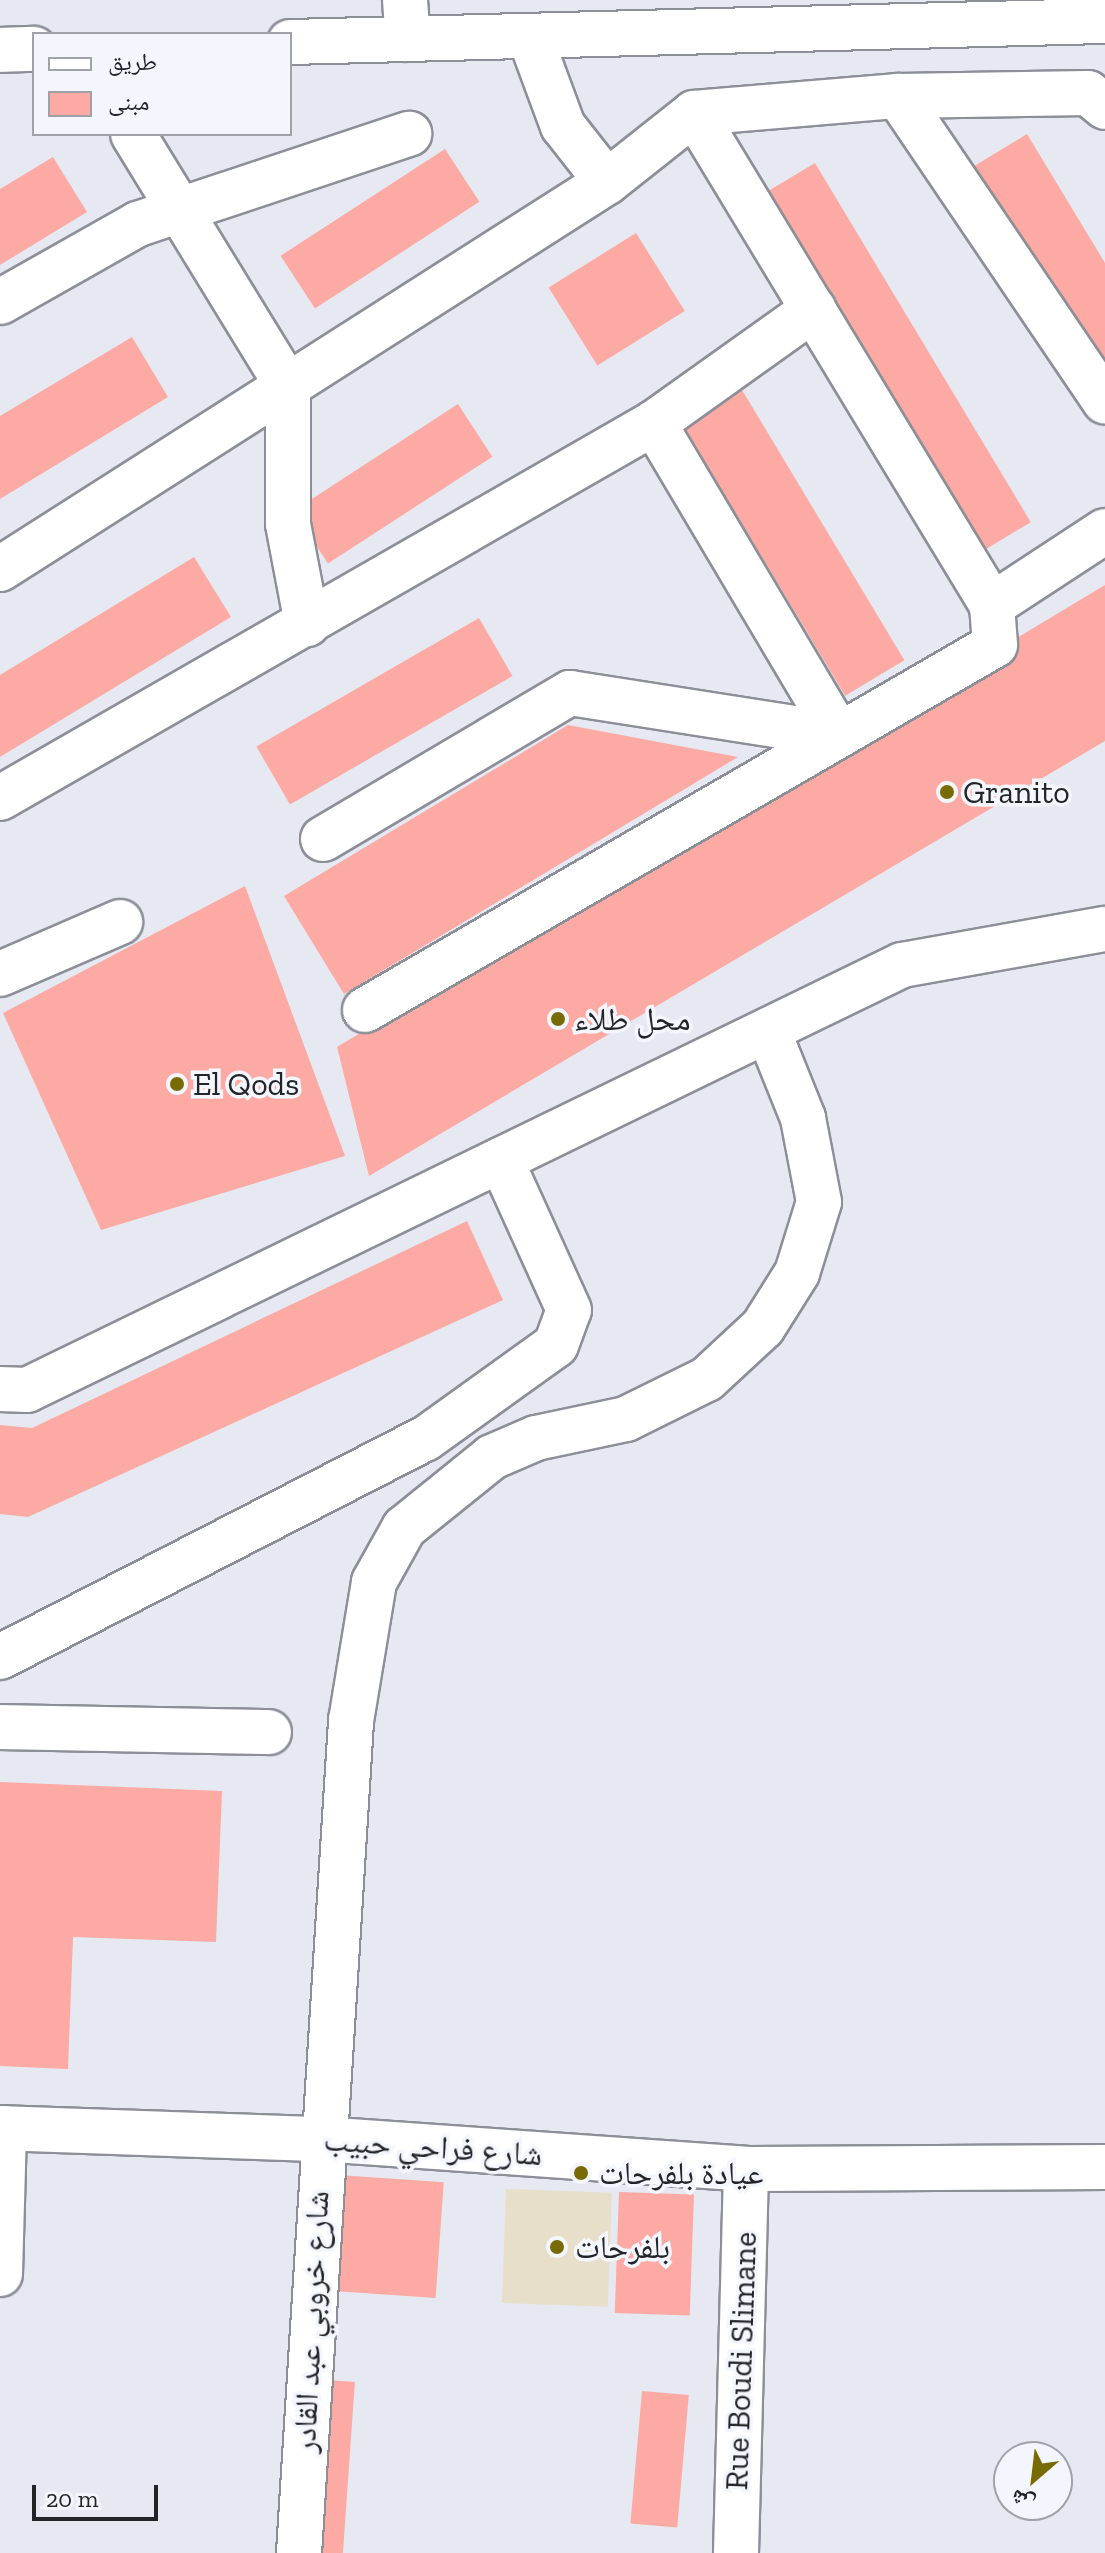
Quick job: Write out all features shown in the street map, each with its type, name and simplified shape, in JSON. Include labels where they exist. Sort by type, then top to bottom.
[{"type":"street","points":[[292,42],[406,20],[530,37],[1105,21]]},
{"type":"street","points":[[530,37],[563,126],[607,182]]},
{"type":"street","points":[[0,50],[32,49]]},
{"type":"street","points":[[0,569],[607,182],[694,113],[898,96],[1088,93],[1105,107]]},
{"type":"street","points":[[898,96],[1104,397]]},
{"type":"street","points":[[365,1010],[995,645],[992,605],[694,113]]},
{"type":"street","points":[[0,302],[138,224],[409,134]]},
{"type":"street","points":[[134,136],[176,211],[288,387],[288,524],[307,624]]},
{"type":"street","points":[[0,798],[654,423],[814,309]]},
{"type":"street","points":[[654,423],[839,735]]},
{"type":"street","points":[[992,605],[1105,531]]},
{"type":"street","points":[[323,839],[570,693],[839,735]]},
{"type":"street","points":[[0,974],[120,922]]},
{"type":"street","points":[[0,1389],[27,1390],[902,965],[1105,929]]},
{"type":"street","name":"شارع خروبي عبد القادر","points":[[299,2553],[321,2139],[351,1721],[374,1582],[404,1528],[492,1457],[536,1438],[626,1419],[707,1379],[763,1327],[797,1273],[819,1202],[803,1118],[768,1031]]},
{"type":"street","points":[[0,1657],[425,1439],[556,1345],[569,1310],[501,1160]]},
{"type":"street","points":[[0,1727],[269,1732]]},
{"type":"street","points":[[0,2274],[2,2128]]},
{"type":"street","name":"شارع فراحي حبيب","points":[[2,2128],[321,2139],[746,2169],[1105,2167]]},
{"type":"street","name":"Rue Boudi Slimane","points":[[736,2553],[746,2169]]},
{"type":"shaded area","name":"بلفرحات","points":[[506,2189],[612,2193],[608,2307],[502,2303]]},
{"type":"building","points":[[1027,134],[1105,263],[1105,365],[971,168]]},
{"type":"building","points":[[445,149],[479,202],[315,309],[281,256]]},
{"type":"building","points":[[53,157],[87,212],[0,265],[0,189]]},
{"type":"building","points":[[815,163],[1031,522],[975,556],[759,196]]},
{"type":"building","points":[[636,233],[685,311],[597,366],[549,288]]},
{"type":"building","points":[[132,337],[168,397],[0,499],[0,416]]},
{"type":"building","points":[[736,380],[904,660],[845,696],[677,416]]},
{"type":"building","points":[[458,404],[492,457],[328,564],[294,511]]},
{"type":"building","points":[[194,557],[231,617],[0,757],[0,675]]},
{"type":"building","points":[[1105,585],[1105,741],[369,1176],[337,1047]]},
{"type":"building","points":[[479,618],[512,676],[290,805],[256,747]]},
{"type":"building","points":[[568,725],[738,757],[344,994],[284,896]]},
{"type":"building","name":"El Qods","points":[[245,886],[345,1156],[101,1230],[3,1013]]},
{"type":"building","points":[[467,1221],[503,1300],[28,1517],[0,1514],[0,1425],[32,1428]]},
{"type":"building","points":[[0,1782],[222,1791],[216,1942],[73,1937],[68,2069],[0,2066]]},
{"type":"building","points":[[324,2174],[444,2182],[436,2298],[316,2290]]},
{"type":"building","points":[[619,2192],[694,2195],[690,2316],[615,2313]]},
{"type":"building","points":[[313,2379],[355,2382],[343,2553],[301,2553]]},
{"type":"building","points":[[642,2391],[689,2395],[677,2528],[630,2523]]},
{"type":"place","name":"Granito","points":[[947,792]]},
{"type":"place","name":"محل طلاء","points":[[558,1019]]},
{"type":"place","name":"El Qods","points":[[177,1084]]},
{"type":"place","name":"عيادة بلفرحات","points":[[581,2173]]},
{"type":"place","name":"بلفرحات","points":[[557,2247]]}]
